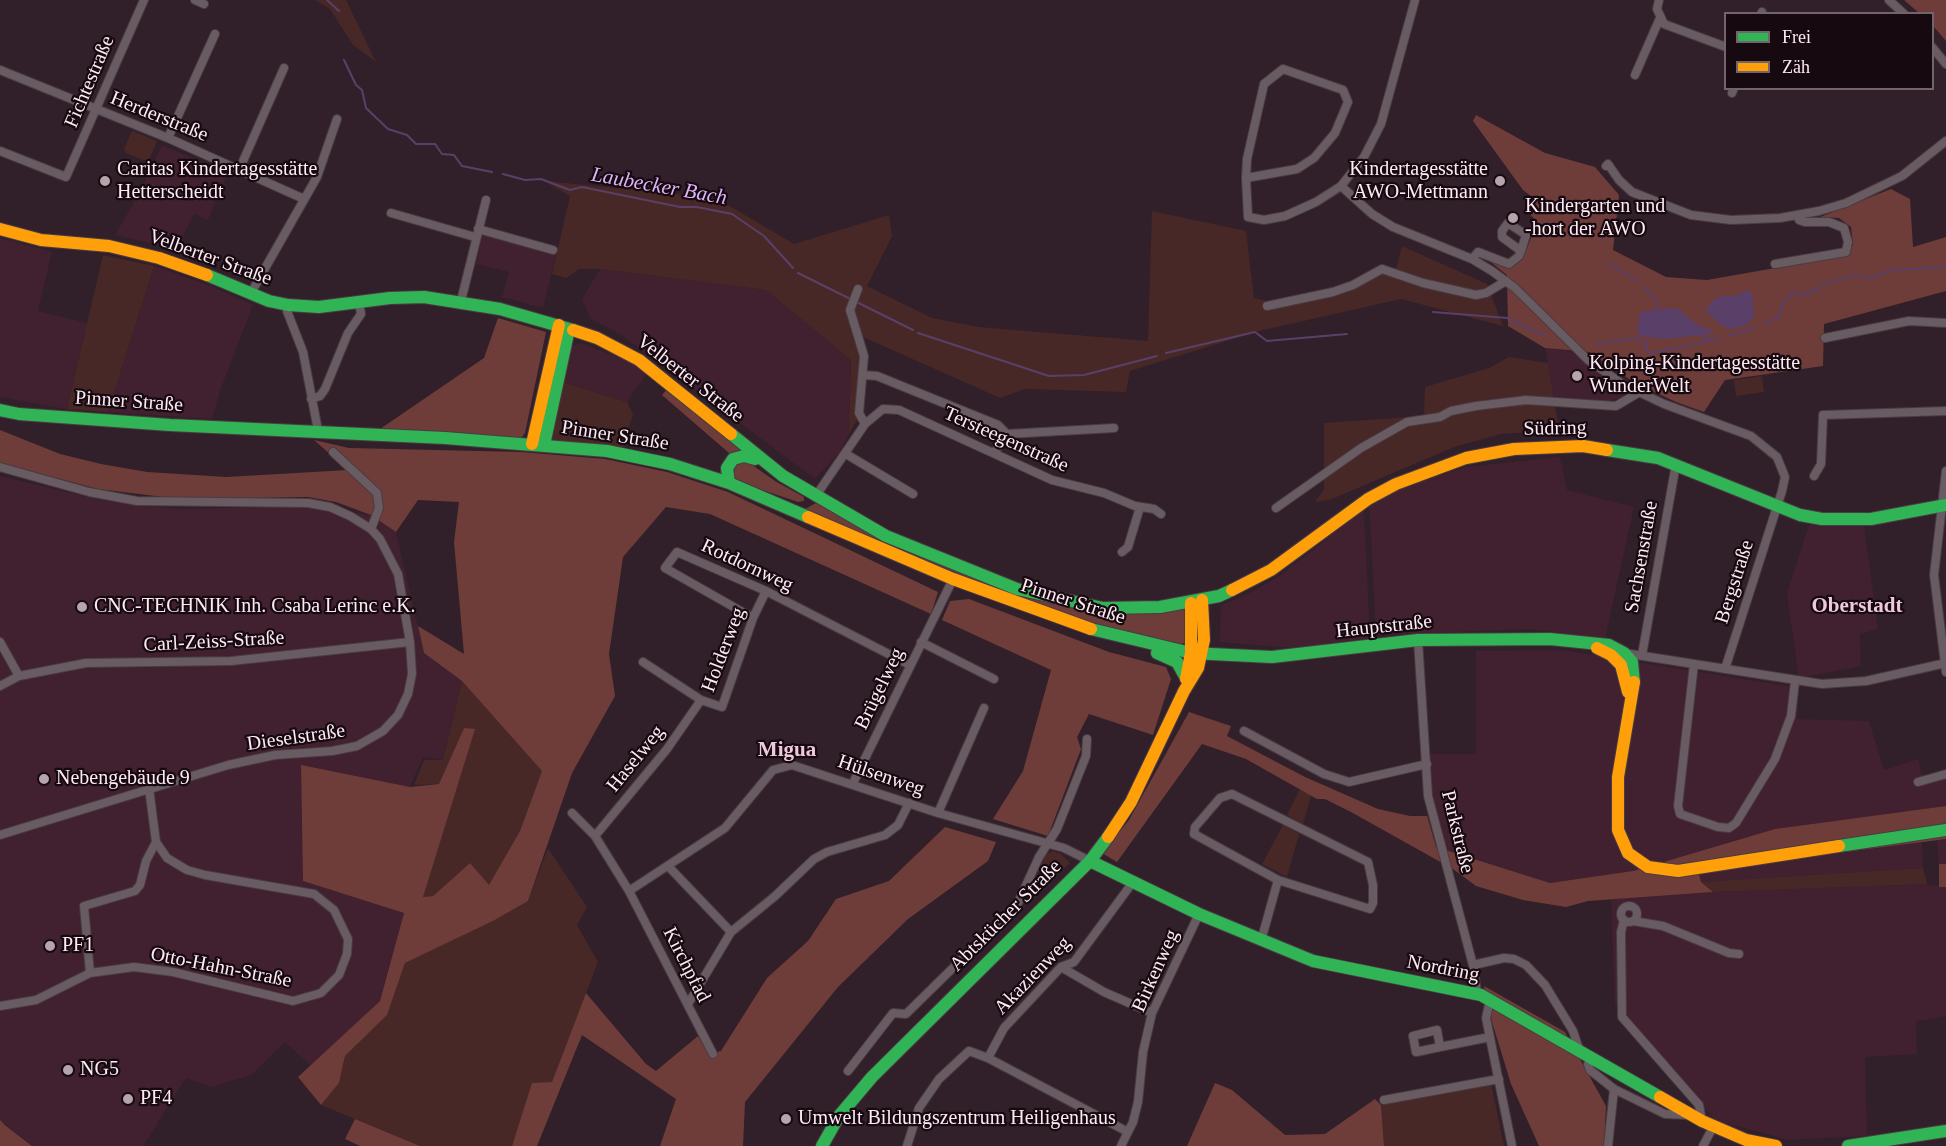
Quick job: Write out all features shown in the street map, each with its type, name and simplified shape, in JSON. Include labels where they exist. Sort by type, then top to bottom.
[{"type":"street","name":"Fichtestraße","points":[[0,151],[66,177],[144,0]]},
{"type":"street","points":[[195,0],[204,4]]},
{"type":"street","points":[[1246,178],[1288,172],[1314,158],[1335,133],[1348,102],[1343,90],[1284,69],[1264,84],[1247,159],[1246,178],[1248,217],[1264,220],[1285,216],[1341,186],[1364,157],[1381,124],[1415,0]]},
{"type":"street","points":[[1659,0],[1657,9],[1659,18],[1664,24],[1724,46]]},
{"type":"street","points":[[1889,0],[1902,12]]},
{"type":"street","points":[[1635,75],[1659,18]]},
{"type":"street","points":[[168,138],[215,34]]},
{"type":"street","points":[[1934,49],[1946,64]]},
{"type":"street","points":[[240,168],[284,68]]},
{"type":"street","name":"Herderstraße","points":[[0,70],[240,168],[304,199]]},
{"type":"street","points":[[251,293],[317,177],[337,119]]},
{"type":"street","points":[[1606,166],[1608,164],[1619,180],[1632,192],[1691,215],[1731,220],[1797,215],[1846,203],[1902,176],[1946,141]]},
{"type":"street","points":[[1341,186],[1372,214],[1393,227],[1472,259],[1478,252],[1509,264],[1519,256],[1521,251]]},
{"type":"street","points":[[461,301],[486,200]]},
{"type":"street","points":[[391,213],[553,250]]},
{"type":"street","points":[[1775,264],[1846,252],[1848,242],[1844,228],[1829,222],[1805,222],[1799,220],[1797,215]]},
{"type":"street","name":"Velberter Straße","points":[[0,229],[41,240],[109,246],[135,252],[194,269],[251,293],[288,305],[319,307],[424,297],[461,301],[564,327],[597,338],[639,360],[761,461],[815,497],[921,552],[969,572],[1049,598],[1115,608],[1196,602]]},
{"type":"street","name":"Bergstraße","points":[[1472,259],[1506,281],[1588,360],[1638,393],[1734,429],[1767,446],[1780,462],[1785,477],[1778,506],[1725,669]]},
{"type":"street","points":[[1267,306],[1333,292],[1353,285],[1382,269],[1423,283],[1476,295],[1486,293],[1506,281]]},
{"type":"street","points":[[796,511],[815,497],[865,424],[859,413],[864,375],[864,351],[850,306],[856,293]]},
{"type":"street","points":[[311,399],[320,396],[325,389],[348,333],[361,314],[359,302]]},
{"type":"street","points":[[288,305],[287,311],[303,352],[317,425]]},
{"type":"street","points":[[1825,338],[1910,321],[1946,323]]},
{"type":"street","points":[[538,444],[564,327]]},
{"type":"street","points":[[864,375],[877,376],[984,418],[998,424],[1007,434]]},
{"type":"street","points":[[1276,508],[1361,448],[1407,422],[1440,417],[1451,411],[1476,406],[1526,400],[1616,406],[1638,393]]},
{"type":"street","name":"Tersteegenstraße","points":[[865,424],[876,413],[891,408],[1052,480],[1104,493],[1140,507],[1154,509],[1161,514]]},
{"type":"street","name":"Pinner Straße","points":[[0,410],[19,414],[170,425],[538,444],[616,453],[670,464],[729,483],[953,579],[1063,621],[1133,641],[1197,653]]},
{"type":"street","points":[[1815,476],[1821,465],[1823,415],[1946,411]]},
{"type":"street","points":[[1007,434],[1114,428]]},
{"type":"street","points":[[994,453],[1007,434]]},
{"type":"street","name":"Südring","points":[[1196,602],[1229,592],[1271,570],[1368,499],[1396,484],[1466,458],[1514,449],[1583,446],[1641,454],[1676,464],[1778,506],[1811,517],[1846,520],[1871,519],[1944,505]]},
{"type":"street","points":[[333,452],[376,493],[379,508],[371,529]]},
{"type":"street","points":[[846,454],[913,494]]},
{"type":"street","points":[[729,483],[727,468],[733,459],[744,456],[761,461]]},
{"type":"street","name":"Sachsenstraße","points":[[1642,655],[1676,464]]},
{"type":"street","name":"Dieselstraße","points":[[0,467],[89,492],[137,501],[309,503],[330,507],[371,529],[390,554],[398,574],[410,642],[412,674],[408,694],[398,715],[383,731],[357,746],[332,751],[275,755],[228,765],[0,835]]},
{"type":"street","points":[[1945,666],[1934,575],[1944,505],[1946,471]]},
{"type":"street","points":[[1122,552],[1128,547],[1140,507]]},
{"type":"street","name":"Rotdornweg","points":[[753,618],[666,568],[677,552],[766,591],[910,665]]},
{"type":"street","name":"Brügelweg","points":[[853,783],[953,579]]},
{"type":"street","name":"Holderweg","points":[[643,662],[701,700],[722,707],[753,618],[766,591]]},
{"type":"street","points":[[1196,602],[1197,653]]},
{"type":"street","points":[[1063,621],[1095,638],[1171,657],[1186,678]]},
{"type":"street","name":"Hauptstraße","points":[[1197,653],[1272,657],[1392,645],[1418,640],[1531,638],[1609,645],[1624,653]]},
{"type":"street","name":"Parkstraße","points":[[1418,640],[1428,796],[1473,965],[1477,994]]},
{"type":"street","points":[[0,642],[19,676]]},
{"type":"street","name":"Carl-Zeiss-Straße","points":[[0,686],[19,676],[86,663],[231,661],[410,642]]},
{"type":"street","name":"Brügelweg","points":[[921,642],[994,679]]},
{"type":"street","name":"Hauptstraße","points":[[1582,642],[1605,651],[1822,684],[1854,682],[1945,666]]},
{"type":"street","points":[[1605,651],[1621,665],[1627,680],[1629,705]]},
{"type":"street","name":"Abtskücher Straße","points":[[1184,691],[1186,678],[1197,653]]},
{"type":"street","name":"Abtskücher Straße","points":[[822,1146],[839,1116],[872,1077],[1090,861],[1131,802],[1184,691],[1197,653]]},
{"type":"street","points":[[1624,653],[1632,662],[1635,676],[1616,804],[1620,837],[1628,853],[1635,860],[1655,870],[1678,871],[1946,830]]},
{"type":"street","points":[[1694,664],[1679,786],[1680,814],[1718,827],[1729,828],[1736,823],[1775,759],[1791,716],[1796,681]]},
{"type":"street","name":"Haselweg","points":[[595,836],[667,749],[701,700]]},
{"type":"street","points":[[938,813],[984,708]]},
{"type":"street","points":[[1245,731],[1324,774],[1349,782],[1427,764]]},
{"type":"street","points":[[848,1071],[893,1013],[906,1014],[1017,905],[1057,829],[1086,756],[1087,739]]},
{"type":"street","name":"Hülsenweg","points":[[629,891],[725,828],[773,770],[792,765],[853,783],[938,813],[1064,848],[1090,861]]},
{"type":"street","points":[[1918,782],[1946,774]]},
{"type":"street","points":[[0,1006],[36,1000],[90,973],[84,906],[135,891],[140,885],[146,861],[156,842],[149,788]]},
{"type":"street","points":[[1232,794],[1368,862],[1373,885],[1373,903],[1370,909],[1278,880],[1194,834],[1196,827],[1220,798],[1232,794]]},
{"type":"street","points":[[688,1004],[731,932],[774,897],[814,859],[827,852],[885,835],[898,825],[909,803]]},
{"type":"street","points":[[572,813],[595,836],[629,891]]},
{"type":"street","name":"Otto-Hahn-Straße","points":[[90,973],[134,968],[173,972],[293,1001],[321,993],[339,975],[348,939],[342,924],[325,901],[314,894],[188,870],[167,858],[156,842]]},
{"type":"street","name":"Nordring","points":[[1090,861],[1199,914],[1261,941],[1338,968],[1477,994],[1702,1121],[1746,1140],[1776,1146]]},
{"type":"street","points":[[668,866],[731,932]]},
{"type":"street","points":[[1261,941],[1278,880]]},
{"type":"street","name":"Akazienweg","points":[[988,1058],[1004,1028],[1061,967],[1074,962],[1133,882]]},
{"type":"street","name":"Kirchpfad","points":[[629,891],[713,1054]]},
{"type":"street","name":"Birkenweg","points":[[1121,1146],[1138,1102],[1143,1052],[1152,1013],[1199,914]]},
{"type":"street","points":[[1703,1146],[1699,1105],[1622,1017],[1621,933],[1629,920],[1670,929],[1729,953],[1739,954]]},
{"type":"street","points":[[1473,965],[1504,958],[1514,959],[1526,965],[1545,985],[1586,1055],[1590,1070],[1614,1089],[1665,1114],[1702,1121]]},
{"type":"street","points":[[1061,967],[1104,992],[1152,1013]]},
{"type":"street","points":[[1490,1000],[1486,1018],[1512,1146]]},
{"type":"street","points":[[1440,1047],[1490,1037]]},
{"type":"street","points":[[907,1146],[919,1108],[927,1092],[974,1052],[1128,1132]]},
{"type":"street","points":[[1384,1100],[1499,1079]]},
{"type":"street","points":[[1608,1146],[1614,1089]]},
{"type":"street","points":[[1848,1146],[1906,1142],[1946,1131]]},
{"type":"shaded area","points":[[315,0],[346,0],[376,62],[353,45],[330,9]]},
{"type":"shaded area","points":[[1904,0],[1946,0],[1946,41],[1934,27],[1934,12],[1918,12]]},
{"type":"shaded area","points":[[1476,115],[1545,153],[1595,167],[1619,195],[1613,250],[1666,277],[1707,280],[1843,256],[1853,245],[1851,227],[1839,218],[1820,217],[1891,189],[1910,199],[1913,247],[1946,237],[1946,291],[1824,324],[1823,366],[1725,380],[1704,412],[1676,402],[1635,383],[1589,352],[1545,348],[1508,326],[1507,275],[1482,255],[1509,267],[1523,258],[1537,223],[1526,208],[1532,197],[1523,190],[1473,121]]},
{"type":"shaded area","points":[[132,131],[157,141],[148,162],[126,153],[124,149]]},
{"type":"shaded area","points":[[162,145],[228,173],[208,220],[194,214],[176,249],[115,235],[140,192]]},
{"type":"shaded area","points":[[544,181],[716,198],[794,244],[889,215],[892,236],[867,286],[932,318],[979,327],[1148,341],[1152,211],[1246,231],[1254,298],[1276,303],[1356,285],[1379,271],[1396,269],[1402,246],[1487,284],[1503,326],[1401,299],[1259,331],[1130,371],[1126,392],[1025,389],[1000,398],[852,332],[859,354],[857,420],[849,434],[851,360],[766,290],[600,269],[579,269],[566,278],[552,274],[570,196]]},
{"type":"shaded area","points":[[152,184],[157,186],[159,191],[157,196],[152,198],[147,196],[145,191],[147,186]]},
{"type":"shaded area","points":[[484,226],[558,247],[543,308],[502,297],[509,272],[476,264]]},
{"type":"shaded area","points":[[0,238],[52,252],[38,311],[87,323],[67,409],[0,397]]},
{"type":"shaded area","points":[[103,255],[154,266],[108,412],[67,409]]},
{"type":"shaded area","points":[[154,266],[211,286],[253,305],[221,388],[212,419],[108,412]]},
{"type":"shaded area","points":[[600,269],[766,290],[851,360],[849,434],[839,453],[815,479],[623,336],[591,319],[582,299]]},
{"type":"shaded area","points":[[1747,290],[1752,294],[1754,316],[1747,325],[1731,329],[1722,326],[1706,311],[1711,302],[1721,296],[1735,296]]},
{"type":"shaded area","points":[[1678,309],[1699,326],[1713,331],[1710,334],[1667,339],[1642,337],[1637,331],[1640,312]]},
{"type":"shaded area","points":[[498,318],[546,332],[525,433],[521,438],[380,429],[484,358]]},
{"type":"shaded area","points":[[581,343],[625,360],[647,373],[627,402],[562,382],[569,347]]},
{"type":"shaded area","name":"Kolping-Kindertagesstätte WunderWelt","points":[[1545,348],[1570,351],[1629,393],[1628,395],[1608,401],[1554,397]]},
{"type":"shaded area","points":[[1509,357],[1548,363],[1559,430],[1501,434],[1454,447],[1332,499],[1315,502],[1324,489],[1324,423],[1424,416],[1425,387],[1489,368]]},
{"type":"shaded area","points":[[1762,376],[1764,392],[1736,396],[1734,380]]},
{"type":"shaded area","points":[[562,382],[627,402],[633,414],[623,448],[551,440]]},
{"type":"shaded area","points":[[668,388],[745,454],[725,477],[719,474],[729,453],[662,395]]},
{"type":"shaded area","points":[[0,430],[60,454],[101,464],[147,472],[226,477],[348,470],[314,440],[349,448],[521,452],[605,459],[667,472],[728,492],[938,592],[931,614],[710,514],[666,507],[623,557],[609,654],[615,696],[572,773],[528,901],[493,921],[405,963],[387,1015],[345,1056],[339,1083],[321,1105],[298,1077],[380,1001],[404,913],[303,881],[301,765],[410,787],[439,784],[464,728],[475,729],[423,897],[433,896],[470,863],[489,885],[520,831],[542,771],[462,681],[424,653],[418,626],[464,654],[454,542],[459,502],[418,500],[396,532],[371,515],[336,502],[308,497],[180,499],[98,489],[0,463]]},
{"type":"shaded area","points":[[1560,457],[1567,490],[1634,507],[1605,639],[1531,629],[1376,635],[1369,500],[1465,467]]},
{"type":"shaded area","points":[[735,462],[748,462],[775,481],[804,497],[804,501],[798,502],[733,480],[732,466]]},
{"type":"shaded area","points":[[0,476],[96,499],[141,506],[180,509],[307,506],[371,515],[396,532],[424,653],[462,681],[443,760],[423,757],[410,787],[301,766],[303,881],[404,913],[380,1001],[311,1066],[285,1042],[251,1075],[211,1087],[186,1078],[143,1146],[32,1146],[0,1120]]},
{"type":"shaded area","points":[[816,503],[883,540],[1012,592],[1062,606],[1183,609],[1186,612],[1187,641],[1182,644],[1157,641],[1056,613],[962,577],[805,509]]},
{"type":"shaded area","points":[[1364,510],[1370,638],[1293,648],[1220,642],[1221,605],[1254,591],[1282,574]]},
{"type":"shaded area","points":[[1809,525],[1864,526],[1878,629],[1860,634],[1861,666],[1799,678],[1787,593]]},
{"type":"shaded area","points":[[969,599],[1109,652],[1166,667],[1171,679],[1153,735],[1089,714],[1077,737],[1081,749],[1048,836],[993,819],[1023,771],[1051,670],[942,620],[950,601]]},
{"type":"shaded area","points":[[1562,650],[1799,688],[1797,719],[1869,721],[1884,770],[1918,759],[1924,784],[1946,777],[1946,806],[1775,829],[1633,871],[1550,883],[1436,847],[1427,816],[1429,754],[1476,754],[1476,651]]},
{"type":"shaded area","points":[[462,681],[542,771],[520,831],[489,886],[470,863],[433,896],[423,897],[464,728],[439,784],[414,785],[424,760],[443,760]]},
{"type":"shaded area","points":[[1189,712],[1231,726],[1227,736],[1305,777],[1378,809],[1410,816],[1427,816],[1436,847],[1550,883],[1633,871],[1775,829],[1946,806],[1946,839],[1698,871],[1701,882],[1713,892],[1588,901],[1566,907],[1523,900],[1476,886],[1453,869],[1351,812],[1325,799],[1317,799],[1246,759],[1202,744],[1117,862],[1102,853],[1129,820]]},
{"type":"shaded area","points":[[1301,787],[1317,799],[1311,796],[1303,824],[1287,815]]},
{"type":"shaded area","points":[[1283,825],[1299,834],[1287,877],[1262,864]]},
{"type":"shaded area","points":[[945,827],[996,842],[988,861],[908,919],[838,987],[745,1102],[743,1146],[660,1146],[676,1099],[582,1035],[537,1146],[512,1146],[532,1083],[552,1082],[586,993],[646,1064],[656,1071],[698,1036],[710,1054],[721,1051],[767,978],[808,941],[836,899],[889,881]]},
{"type":"shaded area","points":[[1946,839],[1946,864],[1939,864],[1937,840]]},
{"type":"shaded area","points":[[1922,842],[1923,868],[1701,882],[1698,872]]},
{"type":"shaded area","points":[[548,848],[587,907],[577,925],[598,962],[552,1082],[532,1084],[512,1146],[420,1146],[321,1105],[339,1083],[345,1056],[387,1015],[405,963],[493,921],[528,901]]},
{"type":"shaded area","points":[[1052,851],[1061,854],[1070,863],[1050,881],[1036,870],[1041,858]]},
{"type":"shaded area","points":[[1939,864],[1946,864],[1946,887],[1939,887]]},
{"type":"shaded area","points":[[1923,868],[1927,884],[1713,892],[1701,882]]},
{"type":"shaded area","points":[[1927,884],[1946,887],[1946,1016],[1916,1021],[1917,1054],[1865,1057],[1867,1136],[1788,1140],[1715,1120],[1615,1005],[1611,899],[1713,892]]},
{"type":"shaded area","points":[[1484,986],[1565,1032],[1606,1106],[1604,1146],[1539,1146],[1511,1084],[1492,1022]]},
{"type":"shaded area","points":[[1215,1083],[1232,1090],[1285,1135],[1325,1134],[1375,1099],[1381,1105],[1384,1146],[1187,1146]]},
{"type":"shaded area","points":[[1491,1083],[1504,1146],[1384,1146],[1381,1105]]},
{"type":"shaded area","points":[[355,1119],[420,1146],[360,1146],[345,1139]]},
{"type":"shaded area","points":[[0,1120],[6,1126],[32,1146],[0,1146]]},
{"type":"waterway","name":"Laubecker Bach","points":[[327,0],[339,11]]},
{"type":"waterway","name":"Laubecker Bach","points":[[344,60],[356,85],[362,90],[366,108],[388,129],[407,135],[416,144],[435,144],[442,154],[454,155],[462,166],[492,172]]},
{"type":"waterway","name":"Laubecker Bach","points":[[503,174],[525,180],[541,179],[570,190],[582,187],[680,207],[697,207],[732,214],[764,236],[793,268]]},
{"type":"waterway","points":[[1609,264],[1637,281]]},
{"type":"waterway","name":"Laubecker Bach","points":[[1764,323],[1776,319],[1781,314],[1781,307],[1792,292],[1802,296],[1818,289],[1822,284],[1855,275],[1871,278],[1891,270],[1946,267]]},
{"type":"waterway","name":"Laubecker Bach","points":[[798,273],[913,330]]},
{"type":"waterway","points":[[1644,287],[1657,301],[1657,312]]},
{"type":"waterway","name":"Laubecker Bach","points":[[1433,312],[1507,318],[1545,336]]},
{"type":"waterway","name":"Laubecker Bach","points":[[1729,336],[1756,327]]},
{"type":"waterway","name":"Laubecker Bach","points":[[1166,353],[1255,332],[1267,341],[1347,334]]},
{"type":"waterway","name":"Laubecker Bach","points":[[918,333],[1049,376],[1084,375],[1157,356]]},
{"type":"waterway","points":[[1697,334],[1711,340]]},
{"type":"waterway","name":"Laubecker Bach","points":[[1597,344],[1634,338],[1647,344],[1647,351],[1652,353],[1719,339]]},
{"type":"traffic: fast","points":[[207,275],[269,301],[288,305],[319,307],[390,298],[424,297],[500,309],[573,330]]},
{"type":"traffic: fast","points":[[544,445],[569,329]]},
{"type":"traffic: fast","points":[[0,410],[19,414],[170,425],[445,438],[607,451],[670,464],[729,483],[808,517]]},
{"type":"traffic: fast","points":[[731,434],[783,476],[886,536],[1017,589],[1103,608],[1160,607],[1219,596],[1232,590]]},
{"type":"traffic: fast","points":[[1607,450],[1658,458],[1800,515],[1822,519],[1871,519],[1946,505]]},
{"type":"traffic: fast","points":[[729,483],[727,468],[733,459],[744,456],[755,459]]},
{"type":"traffic: fast","points":[[1091,629],[1191,653],[1272,657],[1418,640],[1550,639],[1609,645],[1624,653],[1632,662],[1634,682]]},
{"type":"traffic: fast","points":[[1157,653],[1177,662],[1186,678]]},
{"type":"traffic: fast","points":[[1839,846],[1946,830]]},
{"type":"traffic: fast","points":[[822,1146],[839,1116],[872,1077],[1090,861],[1108,837]]},
{"type":"traffic: fast","points":[[1090,861],[1199,914],[1313,961],[1481,995],[1660,1097]]},
{"type":"traffic: fast","points":[[1848,1146],[1946,1131]]},
{"type":"traffic: slow","points":[[0,229],[41,240],[109,246],[159,258],[207,275]]},
{"type":"traffic: slow","points":[[532,444],[559,325]]},
{"type":"traffic: slow","points":[[573,330],[597,338],[639,360],[731,434]]},
{"type":"traffic: slow","points":[[1232,590],[1271,570],[1368,499],[1396,484],[1466,458],[1514,449],[1583,446],[1607,450]]},
{"type":"traffic: slow","points":[[808,517],[953,579],[1091,629]]},
{"type":"traffic: slow","points":[[1108,837],[1131,802],[1184,691],[1198,668],[1204,640],[1202,600]]},
{"type":"traffic: slow","points":[[1186,679],[1191,653],[1191,603]]},
{"type":"traffic: slow","points":[[1597,648],[1611,655],[1621,665],[1628,692]]},
{"type":"traffic: slow","points":[[1634,682],[1618,777],[1618,830],[1628,853],[1648,867],[1678,871],[1839,846]]},
{"type":"traffic: slow","points":[[1660,1097],[1702,1121],[1746,1140],[1776,1146]]},
{"type":"place","name":"Caritas Kindertagesstätte Hetterscheidt","points":[[105,181]]},
{"type":"place","name":"Kindertagesstätte AWO-Mettmann","points":[[1500,181]]},
{"type":"place","name":"Kindergarten und -hort der AWO","points":[[1513,218]]},
{"type":"place","name":"Kolping-Kindertagesstätte WunderWelt","points":[[1577,376]]},
{"type":"place","name":"CNC-TECHNIK Inh. Csaba Lerinc e.K.","points":[[82,607]]},
{"type":"place","name":"Nebengebäude 9","points":[[44,779]]},
{"type":"place","name":"PF1","points":[[50,946]]},
{"type":"place","name":"NG5","points":[[68,1070]]},
{"type":"place","name":"PF4","points":[[128,1099]]},
{"type":"place","name":"Umwelt Bildungszentrum Heiligenhaus","points":[[786,1119]]},
{"type":"district","name":"Oberstadt","points":[[1857,607]]},
{"type":"district","name":"Migua","points":[[787,751]]}]
